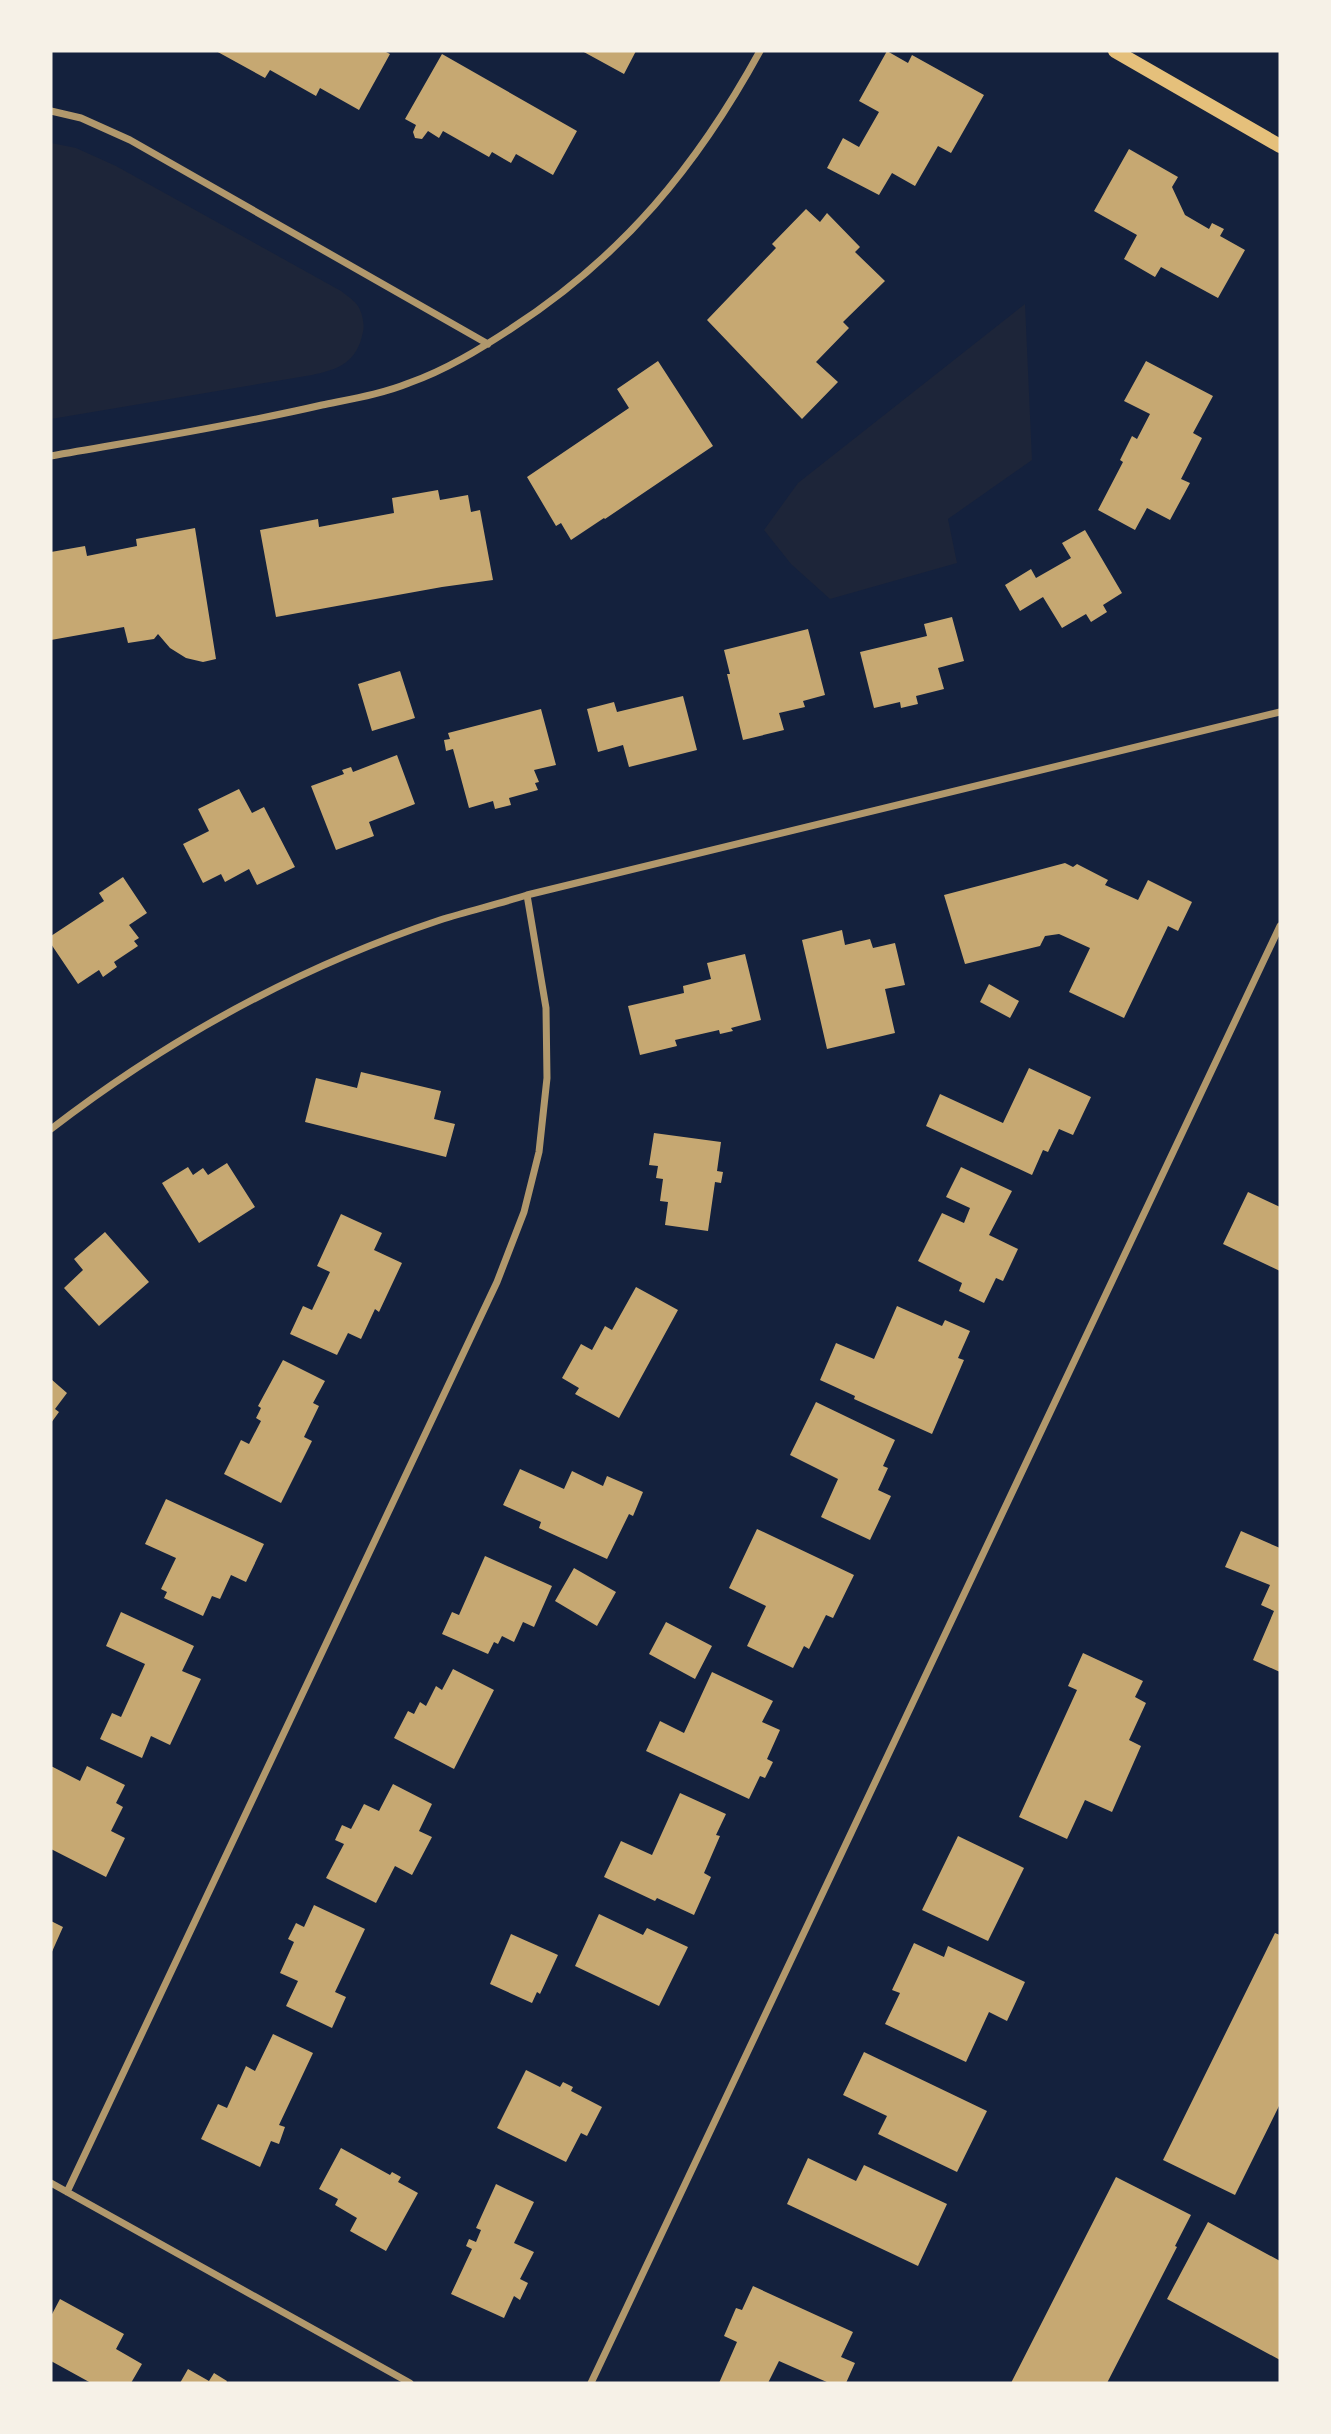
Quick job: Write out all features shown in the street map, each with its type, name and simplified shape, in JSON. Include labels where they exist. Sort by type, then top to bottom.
[{"type":"main road","points":[[1115,51],[1280,146]]},
{"type":"street","points":[[51,456],[260,419],[351,399],[408,384],[445,368],[488,344],[560,296],[615,248],[662,199],[734,98],[760,51]]},
{"type":"street","points":[[51,111],[81,118],[130,139],[488,344]]},
{"type":"street","points":[[51,1129],[150,1058],[227,1013],[296,977],[374,944],[441,920],[527,895],[1280,712]]},
{"type":"street","points":[[66,2192],[497,1282],[524,1212],[539,1152],[547,1078],[545,1008],[527,895]]},
{"type":"street","points":[[591,2383],[1280,926]]},
{"type":"street","points":[[51,2183],[410,2383]]},
{"type":"shaded area","points":[[51,143],[76,148],[116,166],[341,291],[356,304],[362,315],[364,329],[352,357],[339,367],[312,375],[51,419]]},
{"type":"shaded area","points":[[1025,304],[1032,460],[948,519],[957,563],[830,599],[791,564],[764,530],[798,483]]},
{"type":"building","points":[[216,51],[384,51],[390,54],[359,110],[320,88],[316,96],[270,70],[265,78]]},
{"type":"building","points":[[582,51],[636,51],[624,74]]},
{"type":"building","points":[[887,51],[908,63],[912,55],[984,95],[951,153],[938,146],[915,186],[892,173],[879,195],[827,168],[843,138],[859,147],[879,112],[859,101]]},
{"type":"building","points":[[442,54],[577,131],[553,175],[516,154],[511,163],[492,152],[489,157],[443,131],[439,138],[428,131],[422,139],[415,138],[413,132],[416,125],[405,119]]},
{"type":"building","points":[[1129,149],[1178,177],[1172,187],[1185,215],[1209,229],[1212,223],[1224,229],[1220,236],[1245,250],[1218,298],[1161,267],[1155,277],[1124,259],[1137,235],[1094,211]]},
{"type":"building","points":[[806,209],[820,222],[827,213],[860,247],[855,252],[885,281],[843,322],[849,328],[816,362],[838,382],[802,419],[707,320],[776,248],[772,244]]},
{"type":"building","points":[[658,361],[713,446],[571,540],[561,523],[556,526],[527,477],[629,408],[617,389]]},
{"type":"building","points":[[1146,361],[1213,396],[1193,433],[1202,438],[1181,479],[1190,483],[1170,520],[1147,508],[1135,530],[1098,510],[1123,462],[1120,460],[1132,436],[1137,439],[1150,414],[1124,401]]},
{"type":"building","points":[[438,490],[440,500],[468,495],[471,512],[480,510],[493,580],[276,617],[260,530],[318,519],[319,527],[394,513],[392,498]]},
{"type":"building","points":[[195,528],[216,659],[203,662],[186,658],[170,648],[158,634],[154,639],[128,643],[124,627],[51,640],[51,552],[85,546],[87,556],[137,546],[136,539]]},
{"type":"building","points":[[1085,530],[1122,593],[1103,605],[1107,612],[1091,622],[1086,614],[1062,628],[1043,597],[1020,611],[1005,585],[1031,569],[1036,578],[1071,558],[1062,543]]},
{"type":"building","points":[[952,617],[964,661],[938,668],[944,689],[916,696],[918,704],[901,708],[900,702],[874,708],[860,652],[927,636],[924,624]]},
{"type":"building","points":[[808,629],[825,695],[803,701],[805,707],[779,713],[784,730],[743,740],[724,650]]},
{"type":"building","points":[[400,671],[415,718],[372,731],[358,684]]},
{"type":"building","points":[[683,696],[697,750],[629,767],[623,745],[598,752],[587,709],[614,702],[617,712]]},
{"type":"building","points":[[541,709],[556,765],[534,770],[539,782],[535,783],[538,790],[509,798],[511,805],[495,809],[493,801],[469,808],[453,749],[446,751],[444,740],[450,739],[448,733]]},
{"type":"building","points":[[397,755],[415,804],[369,822],[374,836],[336,850],[311,786],[344,774],[342,770],[351,767],[353,772]]},
{"type":"building","points":[[239,789],[252,813],[264,807],[295,867],[257,885],[249,869],[225,882],[221,874],[203,883],[183,844],[209,831],[198,809]]},
{"type":"building","points":[[1065,863],[1073,867],[1077,864],[1108,880],[1105,885],[1138,900],[1148,880],[1192,902],[1178,931],[1168,926],[1124,1018],[1069,992],[1090,948],[1059,934],[1045,936],[1040,946],[965,964],[944,895]]},
{"type":"building","points":[[123,877],[147,913],[129,925],[139,938],[134,941],[138,946],[114,962],[117,967],[103,977],[99,970],[78,984],[51,944],[51,936],[104,901],[99,893]]},
{"type":"building","points":[[842,930],[845,945],[870,939],[873,948],[895,943],[905,985],[885,989],[895,1033],[827,1049],[802,940]]},
{"type":"building","points":[[745,954],[761,1020],[731,1028],[733,1031],[720,1034],[719,1030],[675,1040],[677,1046],[640,1055],[628,1006],[684,993],[683,986],[711,979],[707,963]]},
{"type":"building","points":[[989,984],[1019,1001],[1010,1018],[980,1002]]},
{"type":"building","points":[[1029,1068],[1091,1097],[1073,1135],[1059,1129],[1048,1152],[1043,1150],[1032,1175],[926,1126],[940,1094],[1003,1123]]},
{"type":"building","points":[[361,1072],[441,1091],[434,1119],[455,1124],[446,1157],[305,1122],[316,1078],[357,1088]]},
{"type":"building","points":[[654,1133],[721,1142],[717,1171],[723,1172],[721,1183],[715,1182],[708,1231],[665,1225],[668,1202],[660,1201],[663,1179],[656,1178],[658,1166],[649,1165]]},
{"type":"building","points":[[227,1163],[255,1207],[199,1243],[162,1183],[188,1167],[193,1175],[203,1168],[208,1175]]},
{"type":"building","points":[[961,1167],[1012,1191],[989,1235],[1018,1249],[1003,1281],[996,1278],[984,1303],[959,1291],[962,1283],[918,1261],[942,1213],[964,1223],[970,1208],[946,1197]]},
{"type":"building","points":[[1248,1192],[1280,1207],[1280,1271],[1223,1244]]},
{"type":"building","points":[[341,1214],[382,1233],[374,1250],[402,1263],[379,1312],[375,1309],[361,1339],[348,1333],[337,1355],[290,1334],[303,1306],[312,1310],[330,1272],[317,1266]]},
{"type":"building","points":[[105,1232],[149,1282],[99,1326],[64,1288],[83,1270],[74,1259]]},
{"type":"building","points":[[636,1287],[678,1310],[619,1418],[575,1394],[579,1388],[562,1378],[581,1344],[592,1350],[605,1326],[612,1330]]},
{"type":"building","points":[[897,1306],[942,1326],[945,1320],[970,1331],[958,1358],[964,1360],[932,1434],[854,1399],[855,1396],[820,1380],[836,1343],[874,1359]]},
{"type":"building","points":[[283,1360],[325,1381],[313,1403],[319,1406],[304,1437],[312,1441],[281,1503],[224,1474],[241,1440],[249,1444],[261,1421],[256,1418],[261,1408],[258,1406]]},
{"type":"building","points":[[51,1379],[67,1393],[55,1409],[59,1412],[51,1423]]},
{"type":"building","points":[[816,1402],[895,1440],[883,1466],[888,1468],[878,1490],[891,1496],[870,1540],[821,1517],[838,1479],[790,1455]]},
{"type":"building","points":[[520,1469],[564,1489],[572,1471],[603,1486],[607,1476],[643,1492],[633,1516],[629,1514],[607,1559],[539,1528],[541,1522],[503,1505]]},
{"type":"building","points":[[166,1499],[264,1544],[246,1582],[231,1575],[220,1599],[212,1596],[203,1616],[164,1598],[167,1592],[161,1589],[176,1558],[145,1544]]},
{"type":"building","points":[[757,1529],[854,1575],[833,1618],[826,1615],[809,1649],[804,1646],[793,1668],[747,1646],[766,1606],[729,1588]]},
{"type":"building","points":[[1241,1531],[1280,1548],[1280,1672],[1253,1660],[1274,1611],[1261,1605],[1270,1585],[1225,1567]]},
{"type":"building","points":[[485,1556],[552,1586],[534,1627],[523,1622],[514,1642],[502,1636],[498,1644],[494,1642],[488,1654],[442,1634],[452,1612],[459,1615]]},
{"type":"building","points":[[574,1568],[616,1592],[597,1626],[555,1601]]},
{"type":"building","points":[[121,1612],[194,1646],[182,1671],[201,1679],[170,1745],[151,1736],[142,1758],[100,1739],[112,1713],[121,1717],[145,1664],[106,1646]]},
{"type":"building","points":[[666,1622],[712,1646],[695,1679],[649,1654]]},
{"type":"building","points":[[1083,1653],[1143,1681],[1135,1697],[1146,1703],[1129,1740],[1141,1746],[1112,1812],[1085,1800],[1067,1839],[1019,1817],[1077,1690],[1068,1686]]},
{"type":"building","points":[[453,1669],[494,1690],[454,1769],[394,1738],[408,1711],[414,1714],[420,1702],[426,1706],[436,1686],[442,1690]]},
{"type":"building","points":[[712,1672],[773,1701],[762,1722],[780,1730],[767,1759],[773,1762],[765,1778],[760,1776],[749,1799],[646,1751],[660,1721],[684,1733]]},
{"type":"building","points":[[51,1766],[80,1781],[87,1766],[125,1785],[116,1803],[123,1807],[111,1831],[125,1838],[106,1877],[51,1849]]},
{"type":"building","points":[[393,1784],[432,1804],[419,1831],[432,1837],[412,1875],[395,1866],[376,1903],[326,1878],[344,1844],[335,1840],[342,1825],[351,1829],[364,1804],[379,1811]]},
{"type":"building","points":[[680,1793],[726,1814],[704,1873],[711,1877],[694,1915],[657,1898],[655,1901],[604,1877],[621,1841],[652,1855]]},
{"type":"building","points":[[958,1836],[1024,1868],[988,1941],[922,1910]]},
{"type":"building","points":[[314,1905],[365,1929],[335,1992],[346,1997],[332,2028],[286,2006],[298,1981],[280,1973],[294,1942],[288,1939],[296,1923],[304,1927]]},
{"type":"building","points":[[599,1914],[643,1935],[647,1928],[688,1947],[659,2006],[575,1966]]},
{"type":"building","points":[[51,1921],[63,1927],[51,1954]]},
{"type":"building","points":[[1275,1933],[1280,1935],[1280,2104],[1235,2195],[1163,2160]]},
{"type":"building","points":[[511,1934],[558,1955],[540,1994],[537,1992],[532,2003],[490,1984]]},
{"type":"building","points":[[914,1943],[944,1957],[948,1946],[1025,1982],[1007,2021],[989,2012],[966,2062],[885,2024],[900,1993],[892,1990]]},
{"type":"building","points":[[273,2034],[313,2053],[279,2125],[285,2127],[279,2144],[271,2141],[260,2167],[201,2139],[218,2104],[227,2108],[246,2066],[255,2071]]},
{"type":"building","points":[[864,2052],[987,2111],[957,2172],[878,2134],[887,2116],[843,2095]]},
{"type":"building","points":[[526,2070],[560,2087],[563,2082],[573,2087],[571,2091],[602,2107],[587,2136],[581,2133],[566,2162],[497,2128]]},
{"type":"building","points":[[341,2148],[390,2175],[392,2172],[401,2177],[398,2182],[418,2193],[386,2251],[350,2231],[357,2218],[335,2205],[338,2199],[319,2189]]},
{"type":"building","points":[[808,2158],[856,2181],[864,2165],[947,2204],[918,2266],[787,2204]]},
{"type":"building","points":[[1116,2177],[1191,2215],[1175,2246],[1177,2247],[1107,2383],[1011,2383]]},
{"type":"building","points":[[496,2184],[534,2202],[514,2243],[534,2252],[520,2279],[528,2283],[520,2300],[514,2296],[504,2318],[451,2294],[472,2249],[466,2246],[469,2239],[476,2242],[481,2230],[476,2228]]},
{"type":"building","points":[[1208,2222],[1280,2261],[1280,2360],[1167,2299]]},
{"type":"building","points":[[753,2286],[853,2332],[841,2357],[855,2363],[846,2383],[829,2383],[779,2361],[768,2383],[719,2383],[737,2342],[724,2336],[736,2308],[742,2310]]},
{"type":"building","points":[[60,2299],[124,2334],[116,2349],[142,2364],[131,2383],[91,2383],[51,2361],[51,2316]]},
{"type":"building","points":[[188,2369],[209,2381],[214,2373],[227,2381],[180,2383]]}]
